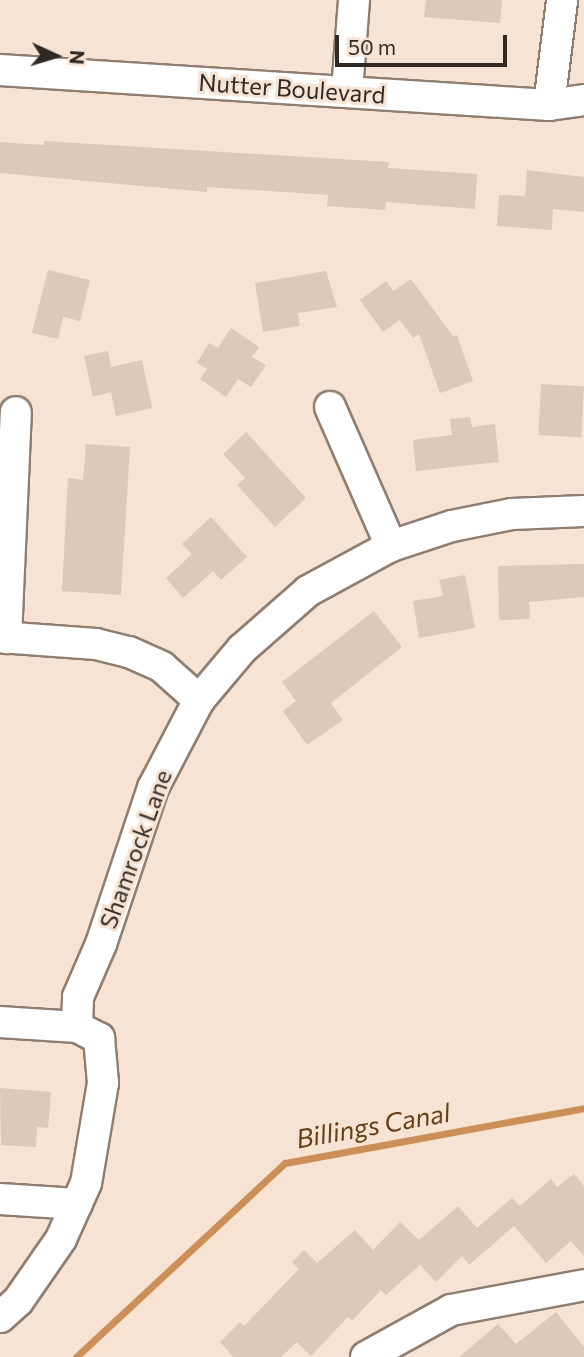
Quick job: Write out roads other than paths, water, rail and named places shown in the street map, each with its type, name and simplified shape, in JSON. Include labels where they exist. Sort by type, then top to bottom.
[{"type":"street","points":[[347,91],[354,0]]},
{"type":"street","points":[[549,105],[562,0]]},
{"type":"street","name":"Nutter Boulevard","points":[[0,70],[549,105],[584,100]]},
{"type":"street","points":[[330,407],[391,546]]},
{"type":"street","points":[[16,412],[3,637],[96,644],[129,652],[162,667],[199,700]]},
{"type":"street","name":"Shamrock Lane","points":[[0,1317],[18,1301],[61,1239],[86,1183],[103,1083],[78,997],[101,944],[153,789],[199,700],[242,649],[308,592],[391,546],[452,526],[512,514],[584,511]]},
{"type":"street","points":[[0,1022],[88,1033]]},
{"type":"street","points":[[0,1199],[77,1204]]},
{"type":"street","points":[[366,1357],[452,1310],[584,1285]]},
{"type":"waterway","name":"Billings Canal","points":[[76,1357],[285,1163],[584,1108]]}]
